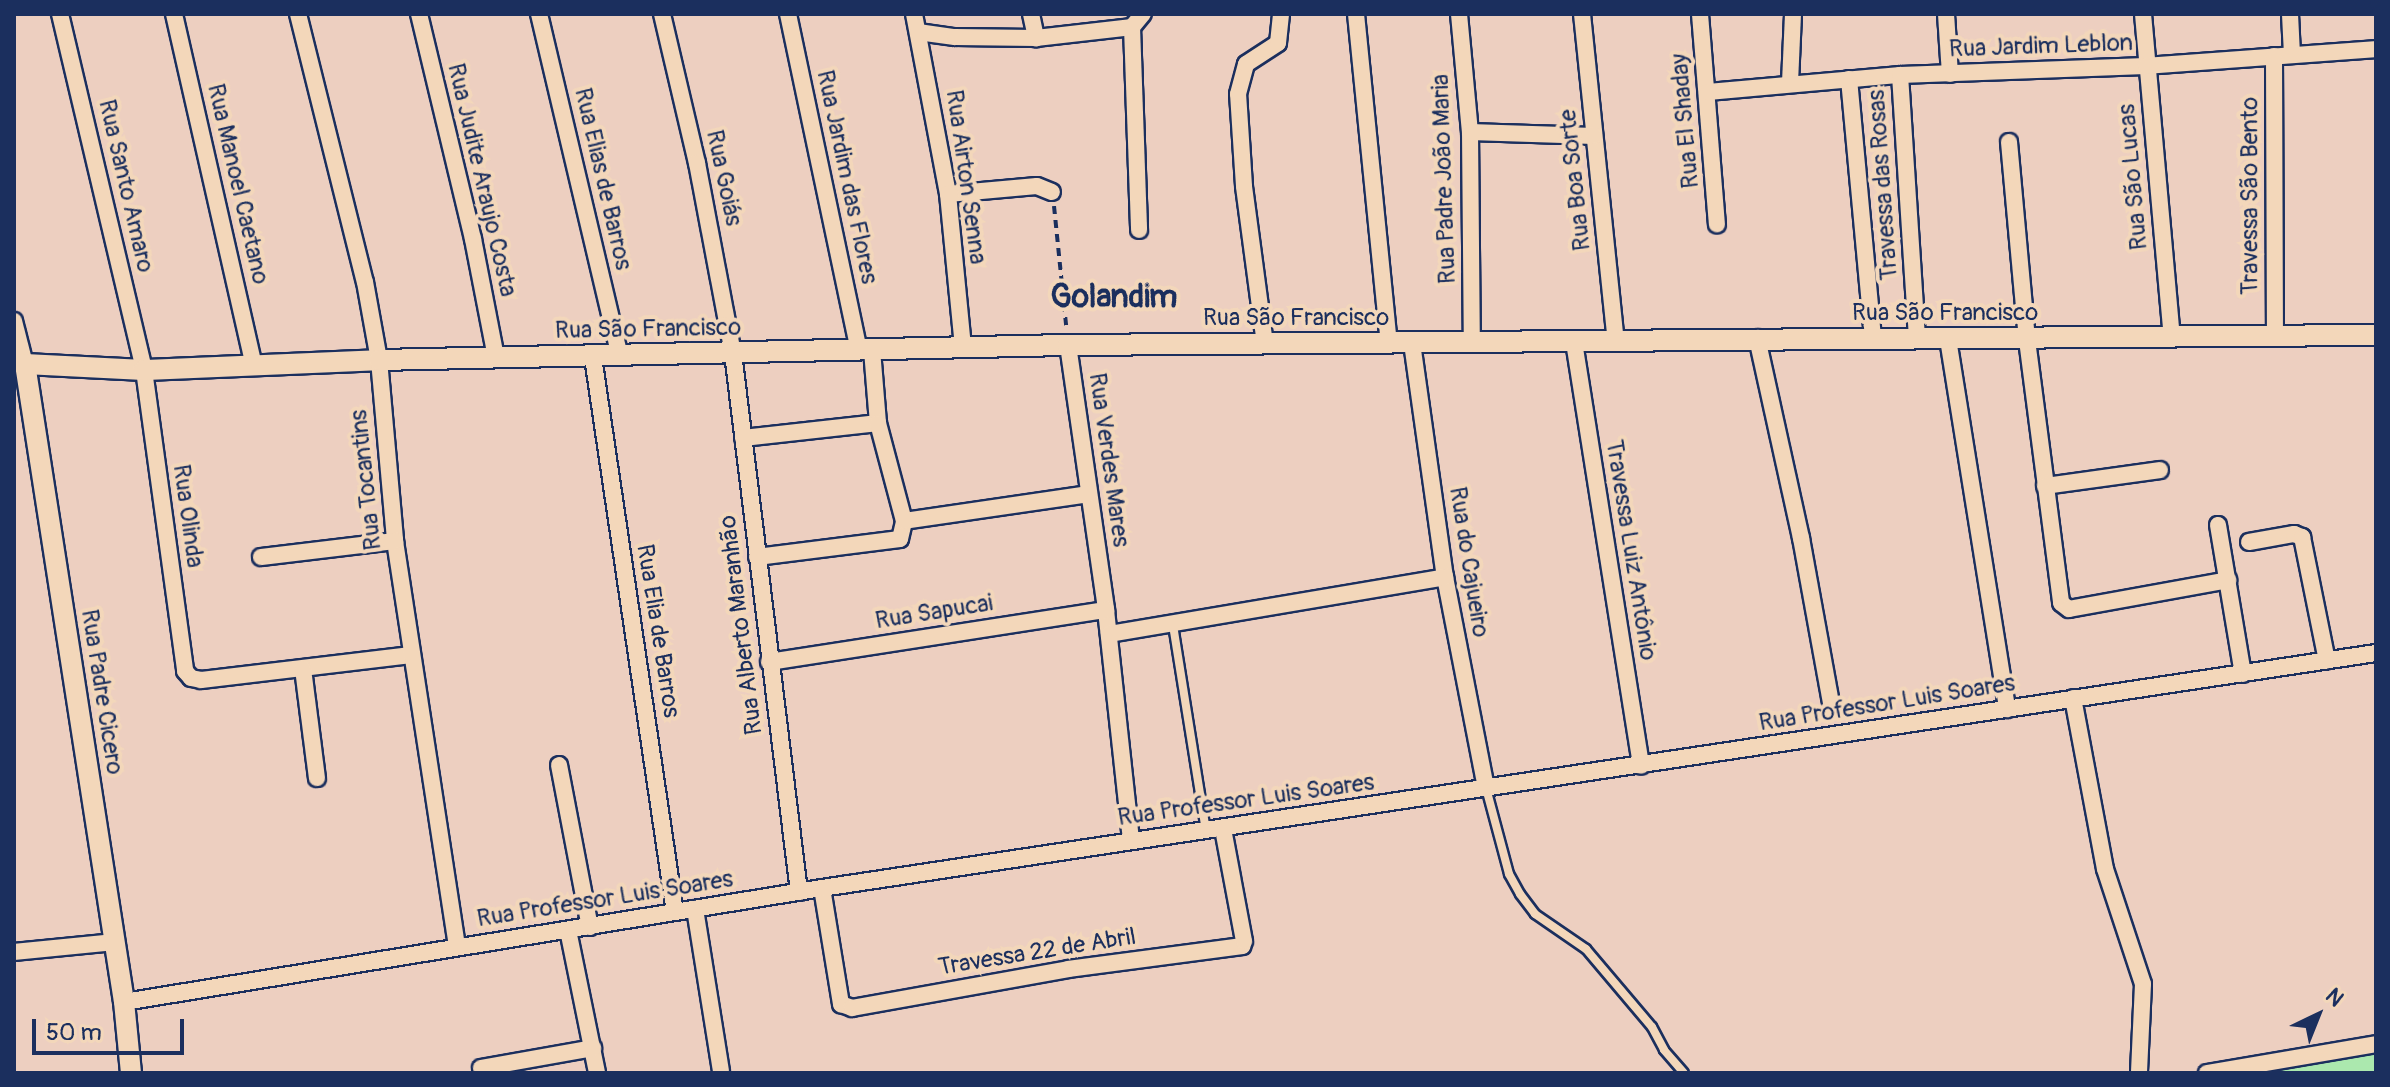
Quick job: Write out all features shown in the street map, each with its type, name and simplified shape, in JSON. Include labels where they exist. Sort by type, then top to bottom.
[{"type":"street","name":"Rua Santo Amaro","points":[[60,14],[144,370]]},
{"type":"street","name":"Rua Manoel Caetano","points":[[174,14],[254,365]]},
{"type":"street","name":"Rua Tocantins","points":[[298,14],[365,282],[379,360],[395,541],[457,946]]},
{"type":"street","name":"Rua Judite Araujo Costa","points":[[419,14],[470,225],[496,357]]},
{"type":"street","name":"Rua Elias de Barros","points":[[539,14],[620,356]]},
{"type":"street","name":"Rua Goiás","points":[[662,14],[697,163],[733,353]]},
{"type":"street","name":"Rua Jardim das Flores","points":[[788,14],[866,350],[878,423],[904,521]]},
{"type":"street","name":"Rua Airton Senna","points":[[914,14],[948,194],[963,347]]},
{"type":"street","points":[[1031,14],[1036,38]]},
{"type":"street","points":[[1139,230],[1132,27],[1143,14]]},
{"type":"street","points":[[1265,344],[1244,186],[1238,94],[1246,64],[1278,43],[1281,14]]},
{"type":"street","points":[[1356,14],[1389,343]]},
{"type":"street","name":"Rua Padre João Maria","points":[[1459,14],[1470,132],[1472,342]]},
{"type":"street","name":"Rua Boa Sorte","points":[[1582,14],[1616,341]]},
{"type":"street","name":"Rua El Shaday","points":[[1700,14],[1717,224]]},
{"type":"street","points":[[1790,83],[1793,14]]},
{"type":"street","points":[[1946,14],[1950,74]]},
{"type":"street","name":"Rua São Lucas","points":[[2143,14],[2172,336]]},
{"type":"street","points":[[2290,14],[2292,55]]},
{"type":"street","points":[[918,32],[955,37],[1036,38],[1132,27]]},
{"type":"street","name":"Rua Jardim Leblon","points":[[1708,92],[1900,75],[2146,66],[2376,49]]},
{"type":"street","name":"Travessa São Bento","points":[[2274,56],[2275,336]]},
{"type":"street","name":"Travessa das Rosas","points":[[1900,75],[1917,338]]},
{"type":"street","points":[[1849,79],[1873,338]]},
{"type":"street","points":[[1470,132],[1594,136]]},
{"type":"street","points":[[2009,142],[2027,340],[2058,597],[2064,607],[2228,580]]},
{"type":"street","points":[[948,194],[1037,186],[1052,192]]},
{"type":"street","name":"Rua Padre Cicero","points":[[14,321],[16,340],[25,364],[115,942],[131,1073]]},
{"type":"street","name":"Rua São Francisco","points":[[25,364],[144,370],[379,360],[1068,345],[2376,335]]},
{"type":"street","points":[[1757,338],[1801,538],[1831,703]]},
{"type":"street","points":[[1948,339],[2007,709]]},
{"type":"street","name":"Travessa Luiz Antônio","points":[[1574,342],[1641,766]]},
{"type":"street","name":"Rua do Cajueiro","points":[[1412,343],[1445,577],[1486,788]]},
{"type":"street","name":"Rua Verdes Mares","points":[[1068,345],[1106,610],[1131,841]]},
{"type":"street","name":"Rua Alberto Maranhão","points":[[733,353],[799,892]]},
{"type":"street","name":"Rua Elia de Barros","points":[[593,357],[675,912]]},
{"type":"street","name":"Rua Olinda","points":[[144,370],[185,668],[189,677],[201,680],[303,669]]},
{"type":"street","points":[[743,438],[878,423]]},
{"type":"street","points":[[2045,486],[2160,470]]},
{"type":"street","points":[[757,557],[884,543],[900,539],[904,521],[1088,494]]},
{"type":"street","points":[[2218,525],[2243,674]]},
{"type":"street","points":[[2249,542],[2294,534],[2302,537],[2327,661]]},
{"type":"street","points":[[261,557],[395,541]]},
{"type":"street","points":[[1109,634],[1445,577]]},
{"type":"street","name":"Rua Sapucai","points":[[769,662],[1106,610]]},
{"type":"street","name":"Rua Professor Luis Soares","points":[[124,1002],[822,888],[2376,653]]},
{"type":"street","points":[[317,778],[303,669],[412,655]]},
{"type":"street","points":[[2073,698],[2105,869],[2143,984],[2139,1073]]},
{"type":"street","points":[[559,765],[590,927]]},
{"type":"street","name":"Travessa 22 de Abril","points":[[822,888],[841,1004],[852,1008],[1068,969],[1242,946],[1244,941],[1214,830]]},
{"type":"street","points":[[695,909],[721,1071]]},
{"type":"street","points":[[568,930],[597,1073]]},
{"type":"street","points":[[14,952],[115,942]]},
{"type":"street","points":[[2207,1073],[2376,1044]]},
{"type":"street","points":[[481,1068],[593,1048]]},
{"type":"lane","points":[[1173,625],[1214,830]]},
{"type":"lane","points":[[1486,788],[1509,874],[1520,894],[1535,914],[1586,949],[1652,1027],[1664,1050],[1684,1073]]},
{"type":"path","name":"Rua Verdes Mares","points":[[1052,192],[1068,345]]},
{"type":"green space","points":[[2376,1047],[2376,1073],[2270,1073],[2275,1068]]},
{"type":"district","name":"Golandim","points":[[1114,297]]}]
